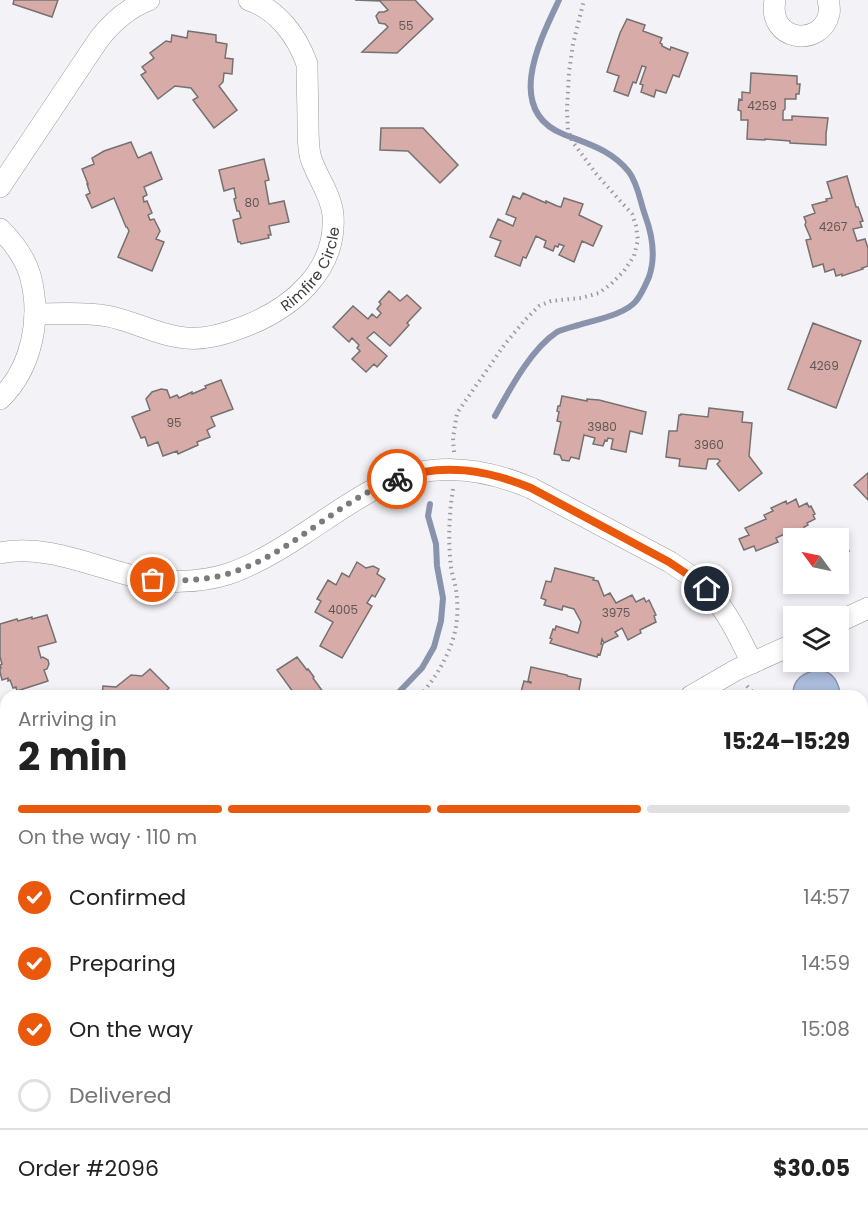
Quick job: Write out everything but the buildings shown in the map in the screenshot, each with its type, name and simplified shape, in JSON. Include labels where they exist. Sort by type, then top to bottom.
[{"type":"street","points":[[0,187],[99,39],[123,13],[149,0]]},
{"type":"street","name":"Rimfire Circle","points":[[34,314],[107,316],[170,336],[214,337],[258,322],[279,310],[294,300],[317,273],[330,245],[333,213],[310,154],[307,64],[293,35],[281,21],[269,10],[249,0]]},
{"type":"street","points":[[775,0],[773,10],[777,23],[786,32],[799,37],[812,34],[823,26],[829,14],[829,0]]},
{"type":"street","points":[[0,228],[13,243],[29,273],[34,314],[28,357],[12,387],[0,399]]},
{"type":"street","points":[[0,553],[28,551],[68,557],[153,580],[201,579],[228,574],[273,553],[360,497],[410,474],[454,469],[484,472],[508,478],[531,488],[660,557],[690,576],[707,589],[720,605],[752,663]]},
{"type":"street","points":[[849,617],[868,608]]},
{"type":"street","points":[[702,690],[783,649]]},
{"type":"path","points":[[454,453],[453,438],[457,412],[505,344],[525,320],[539,306],[551,301],[581,298],[599,293],[624,271],[634,256],[638,240],[632,214],[597,176],[572,141],[568,130],[569,72],[584,0]]},
{"type":"path","points":[[424,690],[440,669],[456,630],[456,589],[451,568],[450,535],[453,486]]},
{"type":"water","points":[[811,672],[826,672],[832,675],[839,690],[793,690],[800,678]]},
{"type":"waterway","points":[[495,416],[522,370],[547,339],[559,331],[610,316],[631,306],[642,293],[651,269],[653,254],[650,230],[637,187],[629,172],[607,153],[563,134],[545,123],[535,109],[531,92],[536,54],[559,0]]},
{"type":"waterway","points":[[401,690],[422,668],[434,647],[441,621],[443,598],[437,566],[436,544],[428,516],[430,504]]},
{"type":"way so far","points":[[153,580],[201,579],[228,574],[249,566],[298,538],[360,497],[397,479]]},
{"type":"route","points":[[397,479],[410,474],[454,469],[484,472],[508,478],[669,562],[707,589]]}]
